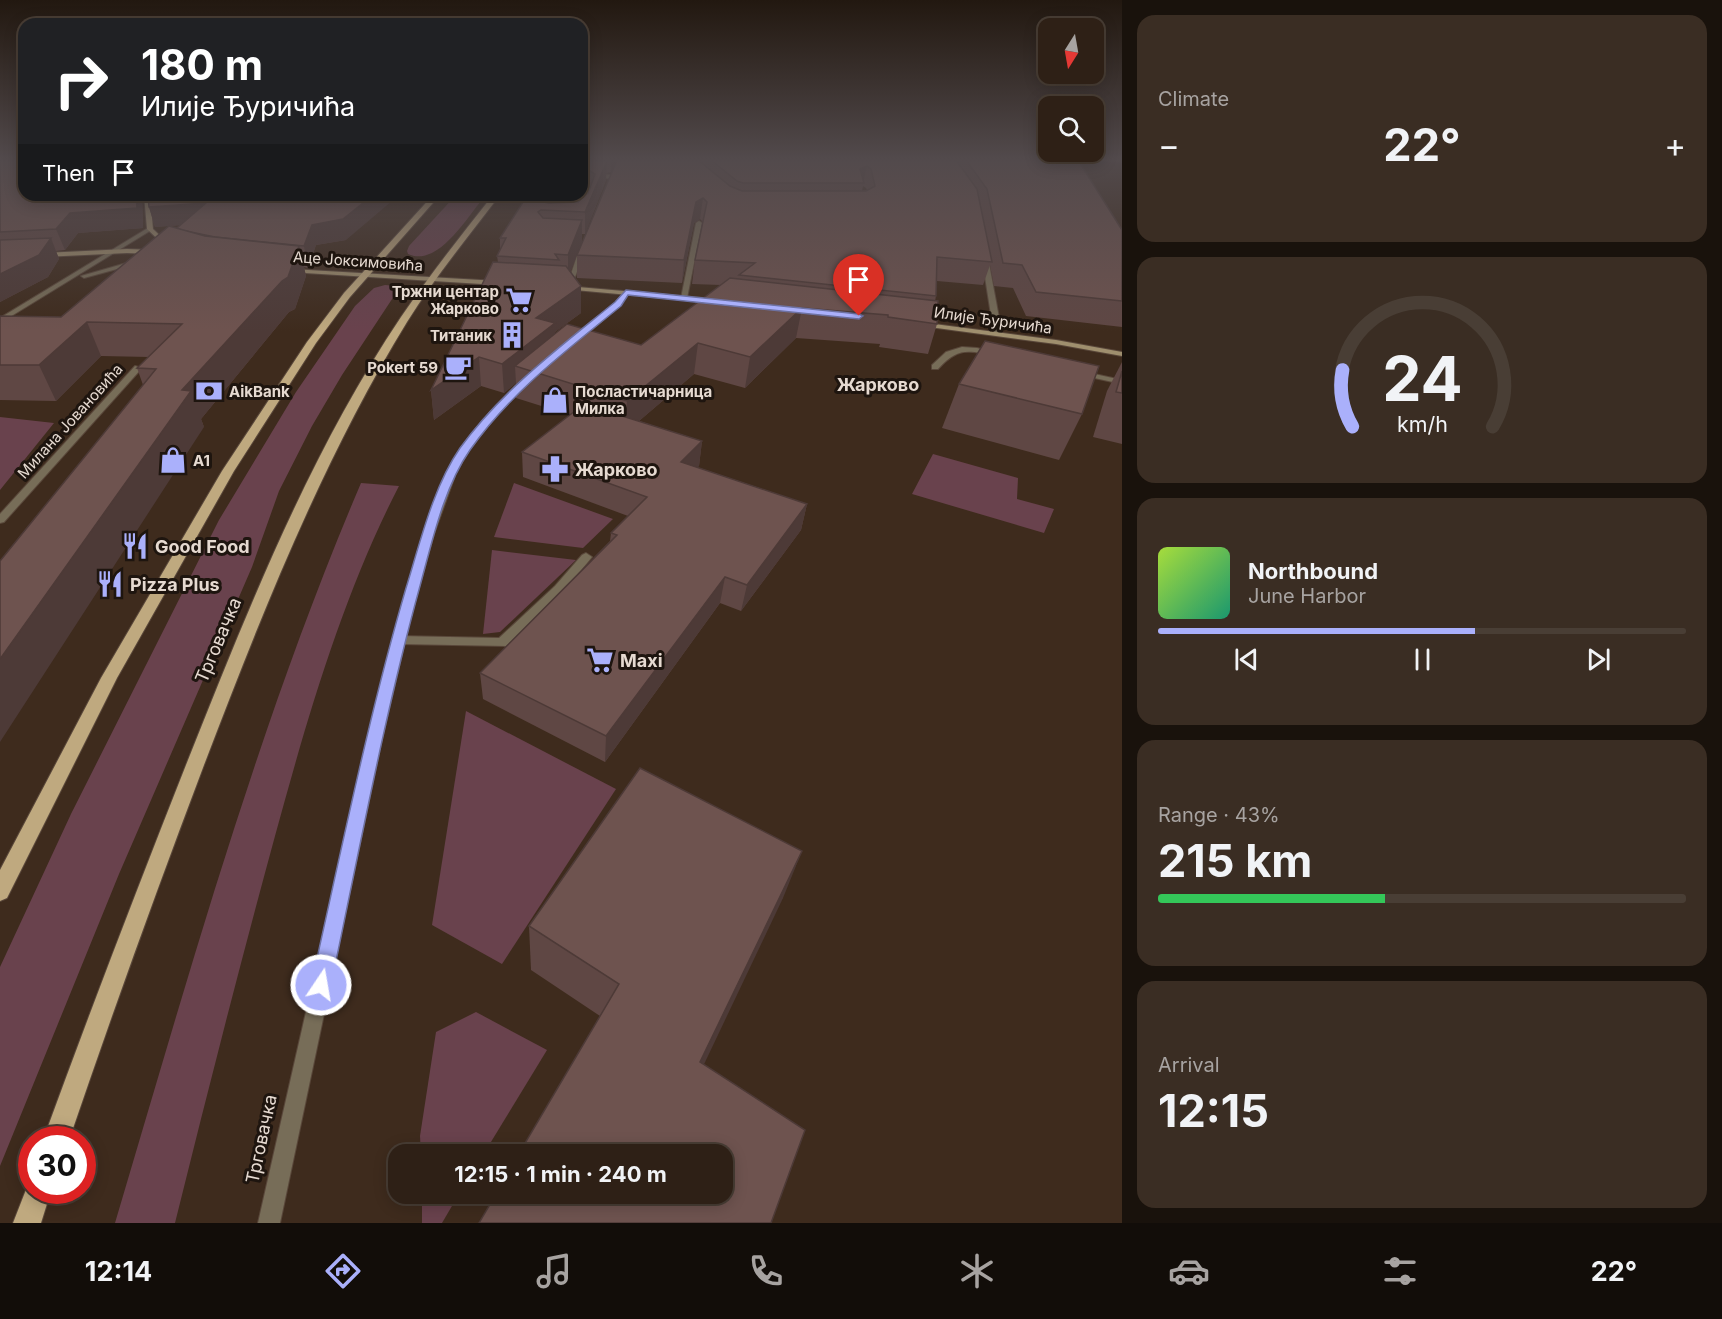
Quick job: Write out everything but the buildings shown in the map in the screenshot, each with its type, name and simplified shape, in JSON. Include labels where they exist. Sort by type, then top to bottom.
[{"type":"main road","points":[[0,891],[98,698],[192,531],[306,351],[362,276],[417,217]]},
{"type":"main road","name":"Трговачка","points":[[61,1126],[125,945],[247,635],[349,414],[388,345],[430,279],[479,217]]},
{"type":"main road","points":[[27,1223],[34,1204]]},
{"type":"street","points":[[34,255],[115,251],[173,252],[150,229],[149,217]]},
{"type":"street","points":[[684,298],[699,223]]},
{"type":"street","points":[[0,321],[150,229]]},
{"type":"street","points":[[567,288],[587,238]]},
{"type":"street","points":[[983,250],[998,334]]},
{"type":"street","points":[[115,251],[158,260]]},
{"type":"street","points":[[66,282],[98,271],[145,261]]},
{"type":"street","name":"Аце Јоксимовића","points":[[288,271],[430,279]]},
{"type":"street","points":[[430,279],[503,284]]},
{"type":"street","points":[[557,287],[726,302]]},
{"type":"street","points":[[562,352],[618,304],[626,293]]},
{"type":"street","name":"Илије Ђуричића","points":[[911,323],[1122,354]]},
{"type":"street","points":[[936,366],[947,352],[957,349],[1001,355]]},
{"type":"street","name":"Милана Јовановића","points":[[0,520],[138,368]]},
{"type":"street","points":[[1067,370],[1122,382]]},
{"type":"street","name":"Трговачка","points":[[269,1223],[375,739],[399,640],[429,534],[451,473],[464,451],[492,415],[534,374]]},
{"type":"street","points":[[399,640],[502,643],[559,589],[586,557]]},
{"type":"shaded area","points":[[436,217],[469,217],[442,247],[431,254],[420,256],[408,254],[409,246]]},
{"type":"shaded area","points":[[385,285],[396,286],[398,290],[342,375],[312,426],[279,491],[252,567],[119,874],[0,1166],[0,967],[71,814],[219,520],[296,392],[355,306],[374,288]]},
{"type":"shaded area","points":[[0,417],[54,423],[0,490]]},
{"type":"shaded area","points":[[933,454],[1018,478],[1017,499],[1054,509],[1044,533],[912,494]]},
{"type":"shaded area","points":[[361,483],[399,486],[360,570],[314,702],[249,932],[175,1223],[115,1223],[198,942],[258,757],[324,573]]},
{"type":"shaded area","points":[[514,483],[613,519],[583,548],[494,537]]},
{"type":"shaded area","points":[[492,550],[576,560],[500,632],[483,634]]},
{"type":"shaded area","points":[[466,711],[616,789],[502,964],[432,925]]},
{"type":"shaded area","points":[[476,1012],[547,1050],[490,1144],[420,1144],[436,1032]]},
{"type":"shaded area","points":[[422,1204],[453,1204],[442,1223],[422,1223]]},
{"type":"place","name":"Тржни центар Жарково","points":[[519,300]]},
{"type":"place","name":"Титаник","points":[[512,335]]},
{"type":"place","name":"Pokert 59","points":[[458,367]]},
{"type":"place","name":"AikBank","points":[[209,391]]},
{"type":"place","name":"Посластичарница Милка","points":[[555,400]]},
{"type":"place","name":"A1","points":[[173,460]]},
{"type":"place","name":"Жарково","points":[[555,469]]},
{"type":"place","name":"Good Food","points":[[135,546]]},
{"type":"place","name":"Pizza Plus","points":[[110,584]]},
{"type":"place","name":"Maxi","points":[[600,660]]},
{"type":"district","name":"Жарково","points":[[878,384]]},
{"type":"route","points":[[321,985],[375,739],[404,620],[429,534],[451,473],[464,451],[492,415],[527,379],[618,304],[626,293],[859,316]]}]
